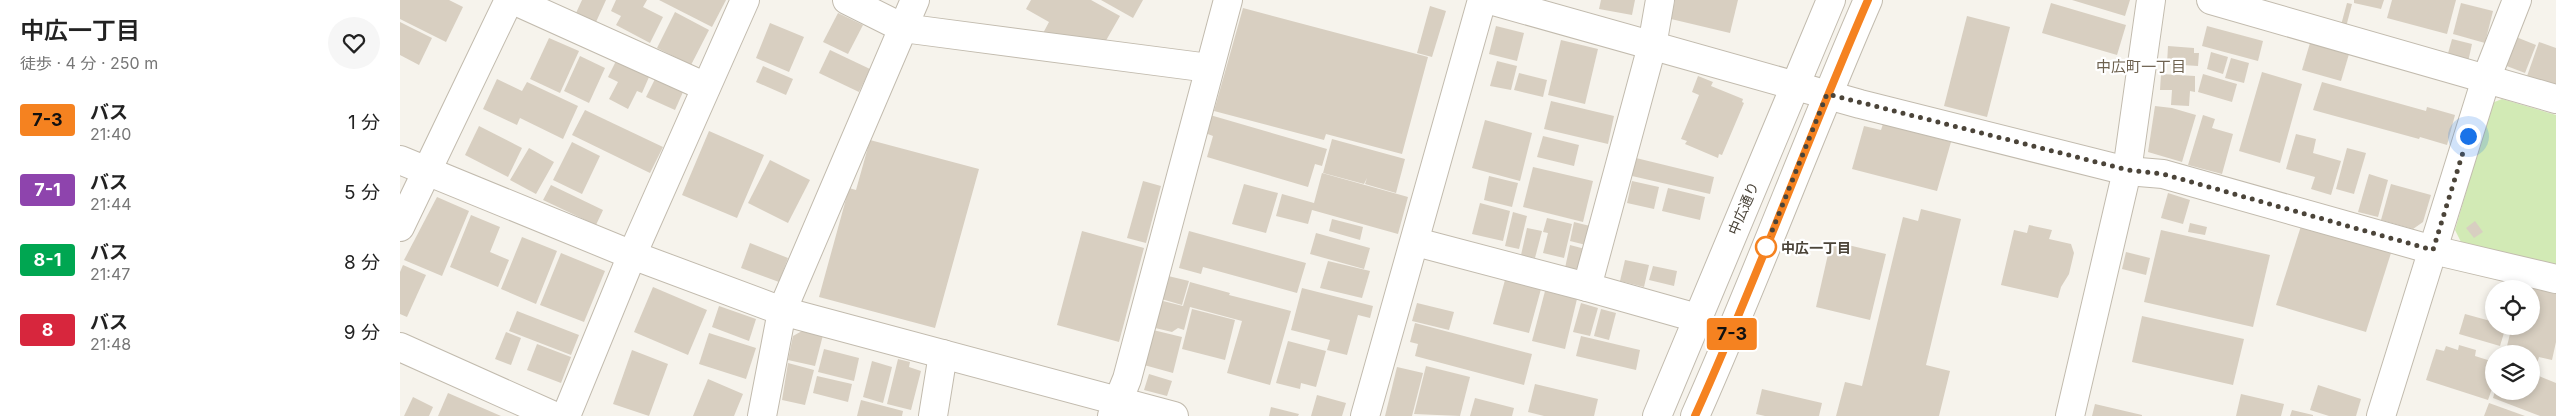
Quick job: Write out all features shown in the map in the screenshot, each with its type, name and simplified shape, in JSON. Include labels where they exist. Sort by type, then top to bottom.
[{"type":"street","points":[[400,227],[509,0]]},
{"type":"street","points":[[513,0],[706,87]]},
{"type":"street","points":[[566,416],[632,255],[745,0]]},
{"type":"street","points":[[847,0],[903,28],[1209,68]]},
{"type":"street","points":[[762,416],[782,311],[915,0]]},
{"type":"street","points":[[1115,408],[1127,379],[1228,0]]},
{"type":"street","points":[[1366,416],[1482,0]]},
{"type":"street","points":[[1490,0],[1795,86],[2128,170],[2163,174],[2433,250],[2556,278]]},
{"type":"street","points":[[1587,287],[1652,46],[1660,0]]},
{"type":"street","name":"中広通り","points":[[1657,416],[1831,0]]},
{"type":"street","points":[[1695,416],[1730,337],[1827,94],[1868,0]]},
{"type":"street","points":[[2070,416],[2128,170],[2151,0]]},
{"type":"street","points":[[2211,0],[2556,99]]},
{"type":"street","points":[[2381,416],[2486,79],[2517,0]]},
{"type":"street","points":[[400,160],[632,255],[782,311],[944,354],[1115,408],[1174,416]]},
{"type":"street","points":[[1416,242],[1697,318]]},
{"type":"street","points":[[400,347],[554,416]]},
{"type":"street","points":[[933,416],[944,354]]},
{"type":"green space","points":[[2502,99],[2556,115],[2556,267],[2462,244],[2455,230],[2492,103]]},
{"type":"building","points":[[400,0],[449,0],[463,7],[446,42],[400,19]]},
{"type":"building","points":[[582,0],[606,0],[596,22],[576,13]]},
{"type":"building","points":[[616,0],[647,0],[643,7],[663,17],[650,43],[616,25],[621,16],[611,11]]},
{"type":"building","points":[[659,0],[726,0],[712,27]]},
{"type":"building","points":[[1031,0],[1091,0],[1120,16],[1104,44],[1041,37],[1049,22],[1026,9]]},
{"type":"building","points":[[1101,0],[1143,0],[1133,18]]},
{"type":"building","points":[[1601,0],[1635,0],[1632,15],[1599,9]]},
{"type":"building","points":[[1675,0],[1738,0],[1730,33],[1671,19]]},
{"type":"building","points":[[2072,0],[2130,0],[2125,16]]},
{"type":"building","points":[[2354,0],[2384,0],[2381,9],[2354,3]]},
{"type":"building","points":[[2392,0],[2456,0],[2447,34],[2387,18]]},
{"type":"building","points":[[2051,3],[2126,25],[2117,55],[2042,33]]},
{"type":"building","points":[[2347,3],[2352,4],[2346,27],[2341,25]]},
{"type":"building","points":[[2461,3],[2493,11],[2485,43],[2453,34]]},
{"type":"building","points":[[1430,6],[1446,11],[1432,57],[1417,53]]},
{"type":"building","points":[[1243,8],[1428,57],[1402,154],[1326,134],[1324,140],[1214,111]]},
{"type":"building","points":[[675,12],[709,30],[691,65],[657,48]]},
{"type":"building","points":[[838,13],[863,25],[848,54],[823,42]]},
{"type":"building","points":[[1967,16],[2010,27],[1987,117],[1944,106]]},
{"type":"building","points":[[400,22],[432,38],[419,65],[400,55]]},
{"type":"building","points":[[770,23],[804,37],[789,72],[756,58]]},
{"type":"building","points":[[1496,26],[1524,33],[1517,61],[1489,54]]},
{"type":"building","points":[[2207,26],[2263,41],[2258,61],[2202,46]]},
{"type":"building","points":[[2516,37],[2536,45],[2525,73],[2504,65]]},
{"type":"building","points":[[549,38],[579,51],[560,93],[530,79]]},
{"type":"building","points":[[2452,39],[2472,44],[2468,62],[2447,57]]},
{"type":"building","points":[[1561,40],[1598,49],[1585,104],[1548,95]]},
{"type":"building","points":[[2539,42],[2556,48],[2556,90],[2526,79]]},
{"type":"building","points":[[2310,43],[2349,54],[2341,81],[2302,70]]},
{"type":"building","points":[[2168,46],[2194,48],[2194,53],[2199,53],[2198,66],[2167,64]]},
{"type":"building","points":[[830,50],[870,69],[859,92],[819,73]]},
{"type":"building","points":[[2211,52],[2228,57],[2223,74],[2207,69]]},
{"type":"building","points":[[580,56],[605,68],[589,103],[564,91]]},
{"type":"building","points":[[2231,58],[2249,63],[2244,83],[2225,78]]},
{"type":"building","points":[[616,61],[649,77],[642,93],[637,91],[628,109],[609,99],[618,82],[608,77]]},
{"type":"building","points":[[1497,61],[1517,66],[1511,90],[1490,86]]},
{"type":"building","points":[[763,66],[793,79],[786,95],[756,82]]},
{"type":"building","points":[[2262,72],[2302,84],[2280,163],[2239,151]]},
{"type":"building","points":[[1519,73],[1547,80],[1543,97],[1514,90]]},
{"type":"building","points":[[2161,74],[2195,76],[2195,92],[2190,91],[2189,106],[2171,105],[2172,90],[2160,90]]},
{"type":"building","points":[[2203,74],[2237,84],[2232,102],[2198,92]]},
{"type":"building","points":[[1698,76],[1713,82],[1711,86],[1743,99],[1742,102],[1744,103],[1722,155],[1719,154],[1718,158],[1685,144],[1687,141],[1681,139],[1699,95],[1692,92]]},
{"type":"building","points":[[497,79],[522,91],[527,82],[578,106],[563,139],[520,118],[517,125],[483,109]]},
{"type":"building","points":[[655,79],[683,92],[675,110],[646,97]]},
{"type":"building","points":[[2322,82],[2426,111],[2427,107],[2455,115],[2447,145],[2313,110]]},
{"type":"building","points":[[1551,101],[1614,116],[1608,144],[1544,129]]},
{"type":"building","points":[[2155,106],[2172,108],[2196,115],[2182,162],[2148,152]]},
{"type":"building","points":[[585,110],[663,147],[650,173],[572,135]]},
{"type":"building","points":[[1210,115],[1327,149],[1322,166],[1315,164],[1308,187],[1207,157],[1213,136],[1205,133]]},
{"type":"building","points":[[2203,115],[2215,119],[2212,128],[2233,134],[2222,174],[2188,165]]},
{"type":"building","points":[[1485,120],[1532,133],[1520,181],[1472,168]]},
{"type":"building","points":[[1883,124],[1951,142],[1937,191],[1852,169],[1864,126],[1881,130]]},
{"type":"building","points":[[479,126],[522,148],[508,177],[465,155]]},
{"type":"building","points":[[709,131],[764,155],[737,218],[682,195]]},
{"type":"building","points":[[2296,134],[2316,139],[2313,153],[2341,161],[2331,195],[2311,189],[2315,177],[2286,169]]},
{"type":"building","points":[[1543,136],[1579,145],[1574,166],[1537,157]]},
{"type":"building","points":[[1332,139],[1405,159],[1396,193],[1365,184],[1367,178],[1364,184],[1323,173]]},
{"type":"building","points":[[870,140],[979,169],[935,328],[819,297],[849,188],[856,190]]},
{"type":"building","points":[[572,142],[600,156],[582,194],[553,180]]},
{"type":"building","points":[[529,148],[554,162],[536,194],[510,180]]},
{"type":"building","points":[[2347,148],[2366,153],[2354,194],[2336,189]]},
{"type":"building","points":[[1636,158],[1714,177],[1710,194],[1632,176]]},
{"type":"building","points":[[770,160],[810,180],[788,223],[748,203]]},
{"type":"building","points":[[1533,167],[1593,181],[1583,222],[1523,207]]},
{"type":"building","points":[[1322,173],[1408,197],[1398,234],[1312,210],[1308,224],[1276,216],[1282,194],[1314,203]]},
{"type":"building","points":[[2369,174],[2388,180],[2378,217],[2358,212]]},
{"type":"building","points":[[1489,176],[1518,183],[1512,207],[1484,200]]},
{"type":"building","points":[[1143,181],[1161,186],[1146,243],[1127,238]]},
{"type":"building","points":[[1632,181],[1659,187],[1654,209],[1627,203]]},
{"type":"building","points":[[1244,184],[1278,193],[1266,233],[1232,224]]},
{"type":"building","points":[[2391,184],[2431,195],[2423,222],[2413,229],[2381,220]]},
{"type":"building","points":[[551,185],[603,210],[596,225],[543,200]]},
{"type":"building","points":[[1668,188],[1705,197],[1700,220],[1662,211]]},
{"type":"building","points":[[2168,193],[2190,200],[2183,224],[2161,218]]},
{"type":"building","points":[[437,197],[469,211],[442,276],[404,260]]},
{"type":"building","points":[[1480,203],[1510,211],[1503,241],[1472,234]]},
{"type":"building","points":[[1921,209],[1961,219],[1926,365],[1950,371],[1939,416],[1836,416],[1845,382],[1862,386],[1903,217],[1918,221]]},
{"type":"building","points":[[1513,212],[1527,216],[1519,249],[1505,246]]},
{"type":"building","points":[[471,215],[500,227],[490,252],[509,260],[498,287],[450,267]]},
{"type":"building","points":[[1547,218],[1572,224],[1564,258],[1543,253],[1548,233],[1543,232]]},
{"type":"building","points":[[1332,219],[1363,227],[1360,240],[1329,231]]},
{"type":"building","points":[[2475,221],[2483,232],[2474,238],[2466,228]]},
{"type":"building","points":[[1574,222],[1594,227],[1590,246],[1570,241]]},
{"type":"building","points":[[2190,223],[2207,227],[2205,235],[2188,232]]},
{"type":"building","points":[[2029,225],[2052,230],[2049,239],[2071,244],[2074,253],[2069,274],[2061,287],[2058,298],[2001,285],[2014,230],[2027,233]]},
{"type":"building","points":[[2301,226],[2391,253],[2366,332],[2276,305]]},
{"type":"building","points":[[1527,228],[1542,231],[1535,258],[1521,255]]},
{"type":"building","points":[[2161,230],[2270,255],[2253,327],[2144,302]]},
{"type":"building","points":[[1082,231],[1144,248],[1119,342],[1057,325]]},
{"type":"building","points":[[1189,231],[1306,263],[1297,293],[1203,267],[1201,274],[1179,268]]},
{"type":"building","points":[[1316,233],[1370,248],[1364,269],[1310,254]]},
{"type":"building","points":[[522,237],[557,251],[536,304],[501,289]]},
{"type":"building","points":[[1831,241],[1886,254],[1870,320],[1816,307]]},
{"type":"building","points":[[750,243],[788,258],[779,282],[741,268]]},
{"type":"building","points":[[1570,245],[1589,250],[1586,263],[1574,270],[1565,268]]},
{"type":"building","points":[[2126,252],[2150,258],[2146,275],[2122,269]]},
{"type":"building","points":[[561,253],[605,271],[584,322],[540,305]]},
{"type":"building","points":[[1625,260],[1649,265],[1644,287],[1620,281]]},
{"type":"building","points":[[1328,261],[1370,271],[1362,298],[1320,288]]},
{"type":"building","points":[[403,265],[426,275],[407,317],[400,314],[400,272]]},
{"type":"building","points":[[1653,266],[1677,271],[1674,286],[1649,280]]},
{"type":"building","points":[[1164,275],[1189,281],[1182,305],[1158,298]]},
{"type":"building","points":[[1505,280],[1541,289],[1529,333],[1493,324]]},
{"type":"building","points":[[1190,282],[1230,293],[1229,295],[1291,311],[1270,385],[1227,373],[1242,321],[1190,307],[1184,330],[1178,328],[1172,332],[1151,327],[1159,300],[1183,306]]},
{"type":"building","points":[[653,287],[707,310],[688,355],[634,332]]},
{"type":"building","points":[[1302,288],[1373,306],[1370,318],[1358,315],[1347,355],[1327,350],[1330,340],[1291,330]]},
{"type":"building","points":[[2540,289],[2556,293],[2556,342],[2552,360],[2540,357],[2540,345],[2507,345],[2510,335],[2540,335]]},
{"type":"building","points":[[1545,291],[1577,299],[1565,349],[1532,341]]},
{"type":"building","points":[[1417,303],[1454,312],[1449,330],[1412,321]]},
{"type":"building","points":[[1581,303],[1598,308],[1590,336],[1573,332]]},
{"type":"building","points":[[719,306],[756,319],[749,341],[712,327]]},
{"type":"building","points":[[1192,309],[1235,320],[1225,360],[1182,349]]},
{"type":"building","points":[[1601,309],[1616,313],[1609,340],[1594,336]]},
{"type":"building","points":[[517,311],[579,335],[571,355],[509,331]]},
{"type":"building","points":[[2465,314],[2485,320],[2485,335],[2503,335],[2500,345],[2497,345],[2459,334]]},
{"type":"building","points":[[2142,316],[2244,339],[2233,385],[2132,362]]},
{"type":"building","points":[[1415,323],[1532,354],[1524,385],[1415,356],[1418,344],[1410,342]]},
{"type":"building","points":[[1153,330],[1182,337],[1173,373],[1144,365]]},
{"type":"building","points":[[802,331],[823,335],[815,366],[788,360],[793,336]]},
{"type":"building","points":[[506,332],[521,338],[511,365],[495,359]]},
{"type":"building","points":[[709,333],[756,348],[746,379],[699,364]]},
{"type":"building","points":[[1581,336],[1640,350],[1636,370],[1576,356]]},
{"type":"building","points":[[1288,341],[1326,351],[1316,387],[1301,383],[1300,389],[1276,383]]},
{"type":"building","points":[[537,344],[571,357],[561,383],[527,370]]},
{"type":"building","points":[[2459,345],[2476,350],[2475,356],[2485,359],[2485,399],[2426,380],[2436,349],[2444,351],[2446,346],[2458,350]]},
{"type":"building","points":[[824,349],[859,358],[854,381],[818,372]]},
{"type":"building","points":[[632,350],[668,364],[649,416],[613,404]]},
{"type":"building","points":[[898,359],[910,362],[909,367],[921,371],[911,410],[887,404]]},
{"type":"building","points":[[872,361],[892,367],[883,403],[863,397]]},
{"type":"building","points":[[788,363],[814,370],[805,405],[782,400]]},
{"type":"building","points":[[1426,366],[1470,377],[1460,416],[1414,414]]},
{"type":"building","points":[[1397,367],[1423,373],[1412,416],[1385,416]]},
{"type":"building","points":[[1149,374],[1172,381],[1167,396],[1144,390]]},
{"type":"building","points":[[817,376],[852,384],[848,402],[813,393]]},
{"type":"building","points":[[2540,376],[2556,383],[2556,416],[2540,416],[2498,400],[2540,400]]},
{"type":"building","points":[[708,379],[743,394],[734,416],[693,416]]},
{"type":"building","points":[[1535,384],[1598,399],[1594,416],[1544,416],[1528,412]]},
{"type":"building","points":[[2318,385],[2361,399],[2356,416],[2329,416],[2310,410]]},
{"type":"building","points":[[1762,389],[1822,403],[1819,416],[1765,416],[1756,414]]},
{"type":"building","points":[[448,393],[501,416],[438,416]]},
{"type":"building","points":[[2241,394],[2284,404],[2281,416],[2236,416]]},
{"type":"building","points":[[1317,395],[1346,403],[1342,416],[1311,416]]},
{"type":"building","points":[[413,397],[433,407],[429,416],[404,416]]},
{"type":"building","points":[[1475,398],[1514,408],[1512,416],[1470,416]]},
{"type":"building","points":[[861,400],[903,411],[902,416],[857,416]]},
{"type":"building","points":[[2489,403],[2525,416],[2484,416]]},
{"type":"building","points":[[2095,404],[2142,415],[2142,416],[2092,416]]},
{"type":"building","points":[[1271,407],[1299,414],[1298,416],[1269,416]]},
{"type":"building","points":[[2292,410],[2313,415],[2313,416],[2290,416]]},
{"type":"bus line","name":"7-3","points":[[1695,416],[1730,337],[1827,94],[1868,0]]},
{"type":"place","name":"中広一丁目","points":[[1766,247]]},
{"type":"district","name":"中広町一丁目","points":[[2141,66]]},
{"type":"route","points":[[1766,247],[1764,251],[1827,94],[1879,109],[2128,170],[2163,174],[2433,250],[2468,136]]}]
